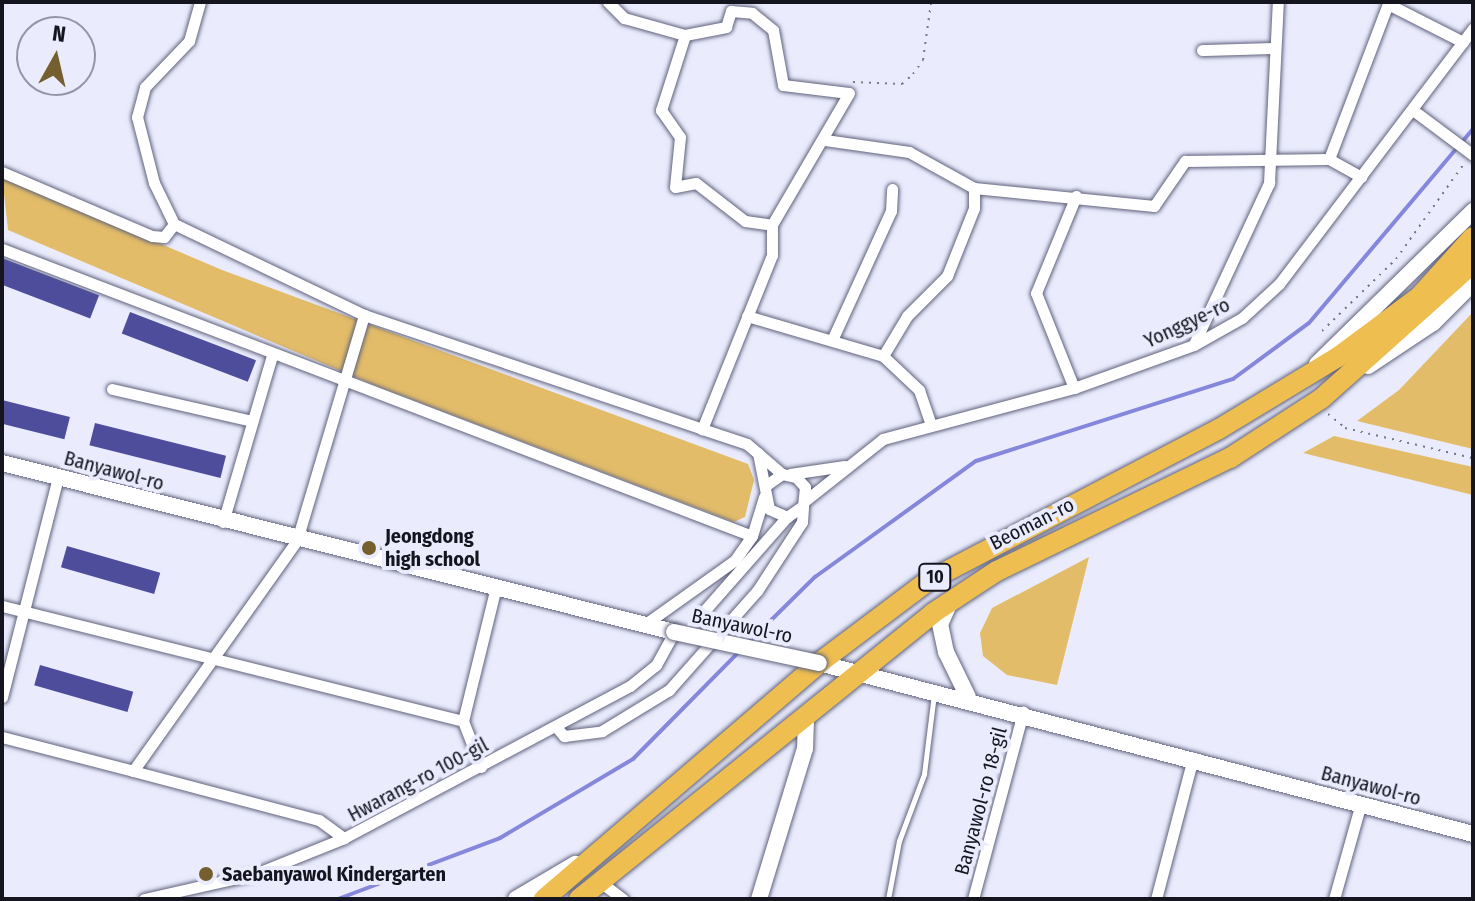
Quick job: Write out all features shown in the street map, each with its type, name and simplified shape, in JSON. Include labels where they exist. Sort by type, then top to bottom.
[{"type":"highway","name":"Beoman-ro","points":[[611,843],[819,663],[967,558],[1305,378],[1420,296],[1473,237]]},
{"type":"highway","name":"Beoman-ro","points":[[628,861],[856,671],[950,602],[997,571],[1230,458],[1314,404],[1344,383],[1473,263]]},
{"type":"highway","name":"10","points":[[544,899],[611,843]]},
{"type":"highway","name":"10","points":[[579,899],[628,861]]},
{"type":"main road","points":[[1305,378],[1473,211]]},
{"type":"main road","points":[[1344,383],[1433,323],[1473,283]]},
{"type":"main road","name":"Banyawol-ro","points":[[2,463],[495,591],[935,688],[1473,834]]},
{"type":"main road","points":[[950,602],[940,624],[946,652],[968,697]]},
{"type":"main road","points":[[759,899],[805,749],[806,715]]},
{"type":"main road","points":[[516,899],[611,843]]},
{"type":"main road","points":[[592,899],[607,887],[628,861]]},
{"type":"street","points":[[200,2],[189,41],[145,87],[137,117],[149,170],[174,224],[364,315],[757,450],[805,487],[802,522],[743,610],[659,699],[602,731],[564,736],[557,728]]},
{"type":"street","points":[[608,2],[624,18],[685,35],[726,27],[731,11],[752,13],[773,30],[783,85],[849,93],[825,140],[772,225],[772,255],[702,429]]},
{"type":"street","points":[[1194,345],[1269,183],[1278,2]]},
{"type":"street","points":[[1329,159],[1388,4],[1463,42]]},
{"type":"street","name":"Yonggye-ro","points":[[805,503],[844,466],[883,439],[1074,388],[1194,345],[1262,301],[1414,111],[1473,28]]},
{"type":"street","points":[[685,35],[661,110],[680,137],[675,187],[696,183],[745,221],[772,225]]},
{"type":"street","points":[[1202,50],[1275,48]]},
{"type":"street","points":[[1414,111],[1473,156]]},
{"type":"street","points":[[825,140],[909,152],[974,188],[1154,206],[1185,161],[1329,159],[1361,177]]},
{"type":"street","points":[[2,172],[152,236],[164,237],[174,224]]},
{"type":"street","points":[[883,356],[907,316],[947,276],[974,208],[974,188]]},
{"type":"street","points":[[833,338],[891,211],[892,189]]},
{"type":"street","points":[[1074,388],[1036,293],[1076,196]]},
{"type":"street","points":[[2,249],[342,382],[752,536]]},
{"type":"street","points":[[133,771],[297,540],[364,315]]},
{"type":"street","points":[[747,316],[833,338],[883,356],[919,390],[931,424]]},
{"type":"street","points":[[223,522],[272,355]]},
{"type":"street","points":[[112,389],[252,421]]},
{"type":"street","points":[[757,450],[769,509],[787,517]]},
{"type":"street","name":"Yonggye-ro","points":[[786,474],[844,466]]},
{"type":"street","points":[[644,625],[720,574],[752,536],[765,491],[786,474]]},
{"type":"street","points":[[2,697],[58,477]]},
{"type":"street","points":[[710,640],[704,611],[787,517],[805,503]]},
{"type":"street","points":[[481,767],[463,721],[495,591]]},
{"type":"street","points":[[2,606],[463,721]]},
{"type":"street","name":"Hwarang-ro 100-gil","points":[[144,899],[255,874],[344,838],[557,728],[646,674],[674,632]]},
{"type":"street","name":"Banyawol-ro 18-gil","points":[[973,899],[1023,712]]},
{"type":"street","points":[[2,737],[319,820],[344,838]]},
{"type":"street","points":[[1156,899],[1193,758]]},
{"type":"street","points":[[1334,899],[1361,803]]},
{"type":"street","points":[[607,887],[623,899]]},
{"type":"lane","points":[[888,899],[899,841],[924,774],[935,688]]},
{"type":"path","points":[[849,93],[855,81],[902,84],[913,74],[923,60],[931,2]]},
{"type":"path","points":[[1322,331],[1396,259],[1449,178],[1473,156]]},
{"type":"path","points":[[1314,404],[1345,428],[1473,458]]},
{"type":"shaded area","points":[[2,176],[222,270],[748,464],[754,480],[745,517],[734,522],[374,385],[8,230]]},
{"type":"shaded area","points":[[1473,312],[1473,449],[1357,421],[1399,390]]},
{"type":"shaded area","points":[[1334,436],[1473,467],[1473,495],[1303,453]]},
{"type":"shaded area","points":[[1089,557],[1057,685],[1007,675],[983,656],[980,633],[992,608]]},
{"type":"building","points":[[2,258],[99,295],[90,319],[2,285]]},
{"type":"building","points":[[130,312],[256,360],[248,382],[122,333]]},
{"type":"building","points":[[2,400],[70,417],[64,439],[2,424]]},
{"type":"building","points":[[95,423],[226,456],[220,478],[89,445]]},
{"type":"building","points":[[67,546],[160,573],[154,594],[61,567]]},
{"type":"building","points":[[40,665],[133,692],[127,712],[34,685]]},
{"type":"waterway","points":[[749,642],[815,577],[976,461],[1233,379],[1309,323],[1473,129]]},
{"type":"waterway","points":[[338,899],[500,838],[633,759],[740,651]]},
{"type":"place","name":"Jeongdong high school","points":[[369,548]]},
{"type":"place","name":"Saebanyawol Kindergarten","points":[[206,874]]}]
